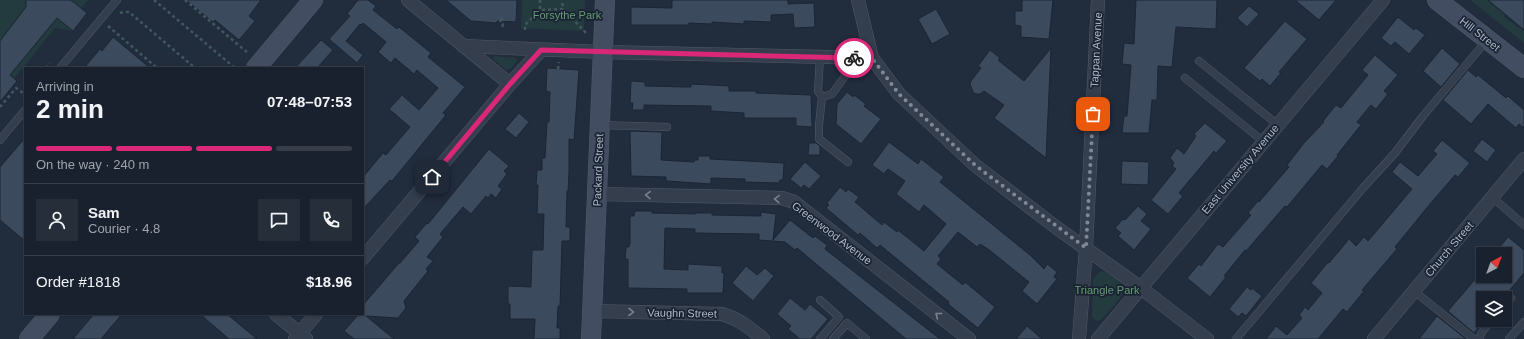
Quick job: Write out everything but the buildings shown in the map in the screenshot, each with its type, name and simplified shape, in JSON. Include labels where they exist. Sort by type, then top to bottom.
[{"type":"main road","points":[[252,61],[313,0]]},
{"type":"main road","name":"Packard Street","points":[[591,339],[605,0]]},
{"type":"main road","name":"Hill Street","points":[[1437,0],[1524,68]]},
{"type":"main road","points":[[29,339],[49,315]]},
{"type":"street","points":[[408,0],[510,84]]},
{"type":"street","points":[[858,0],[872,58],[899,94],[976,166],[1141,288],[1207,339]]},
{"type":"street","name":"Tappan Avenue","points":[[1079,339],[1086,248],[1098,0]]},
{"type":"street","name":"East University Avenue","points":[[1098,339],[1383,0]]},
{"type":"street","points":[[463,46],[603,52],[872,58]]},
{"type":"street","points":[[364,257],[510,84],[541,50]]},
{"type":"street","name":"Church Street","points":[[1374,339],[1524,159]]},
{"type":"street","name":"Greenwood Avenue","points":[[598,194],[782,198],[794,202],[969,339]]},
{"type":"street","name":"Vaughn Street","points":[[592,311],[722,314],[733,317],[745,324],[763,339]]},
{"type":"street","points":[[277,315],[300,337],[315,315]]},
{"type":"lane","points":[[61,67],[117,0]]},
{"type":"lane","points":[[1236,339],[1363,188],[1395,153],[1423,116],[1487,39]]},
{"type":"lane","points":[[820,57],[818,91],[822,97],[819,139],[848,162]]},
{"type":"lane","points":[[822,97],[832,94],[844,76],[852,58]]},
{"type":"lane","points":[[1199,62],[1278,125]]},
{"type":"lane","points":[[1185,78],[1264,142]]},
{"type":"lane","points":[[0,140],[24,111]]},
{"type":"lane","points":[[600,124],[667,127]]},
{"type":"lane","points":[[1492,197],[1524,225]]},
{"type":"lane","points":[[1414,291],[1474,339]]},
{"type":"lane","points":[[820,300],[840,317],[820,339]]},
{"type":"lane","points":[[833,339],[847,322],[866,339]]},
{"type":"lane","points":[[1509,339],[1524,322]]},
{"type":"lane","points":[[1479,339],[1486,327]]},
{"type":"path","points":[[154,0],[234,67]]},
{"type":"path","points":[[184,0],[252,61]]},
{"type":"path","points":[[525,30],[526,25],[540,10],[540,0]]},
{"type":"path","points":[[562,0],[563,10],[586,33]]},
{"type":"path","points":[[540,10],[563,10]]},
{"type":"path","points":[[117,16],[121,12],[129,12],[194,67]]},
{"type":"path","points":[[502,18],[504,29]]},
{"type":"path","points":[[112,21],[108,26],[156,67]]},
{"type":"path","points":[[0,107],[16,88],[24,93]]},
{"type":"green space","points":[[0,0],[88,0],[81,8],[87,13],[73,31],[55,28],[0,96]]},
{"type":"green space","name":"Forsythe Park","points":[[522,0],[585,0],[584,31],[521,28]]},
{"type":"green space","points":[[1470,0],[1487,0],[1505,15],[1504,17],[1524,31],[1524,43]]},
{"type":"green space","points":[[495,56],[516,58],[517,61],[511,68],[506,70],[493,59]]},
{"type":"green space","name":"Triangle Park","points":[[1102,271],[1108,273],[1116,279],[1122,284],[1124,289],[1121,296],[1101,320],[1096,321],[1092,317],[1093,279]]},
{"type":"way so far","points":[[854,58],[872,58],[899,94],[976,166],[1057,228],[1086,248],[1093,114]]},
{"type":"route","points":[[432,177],[510,84],[541,50],[854,58]]}]
